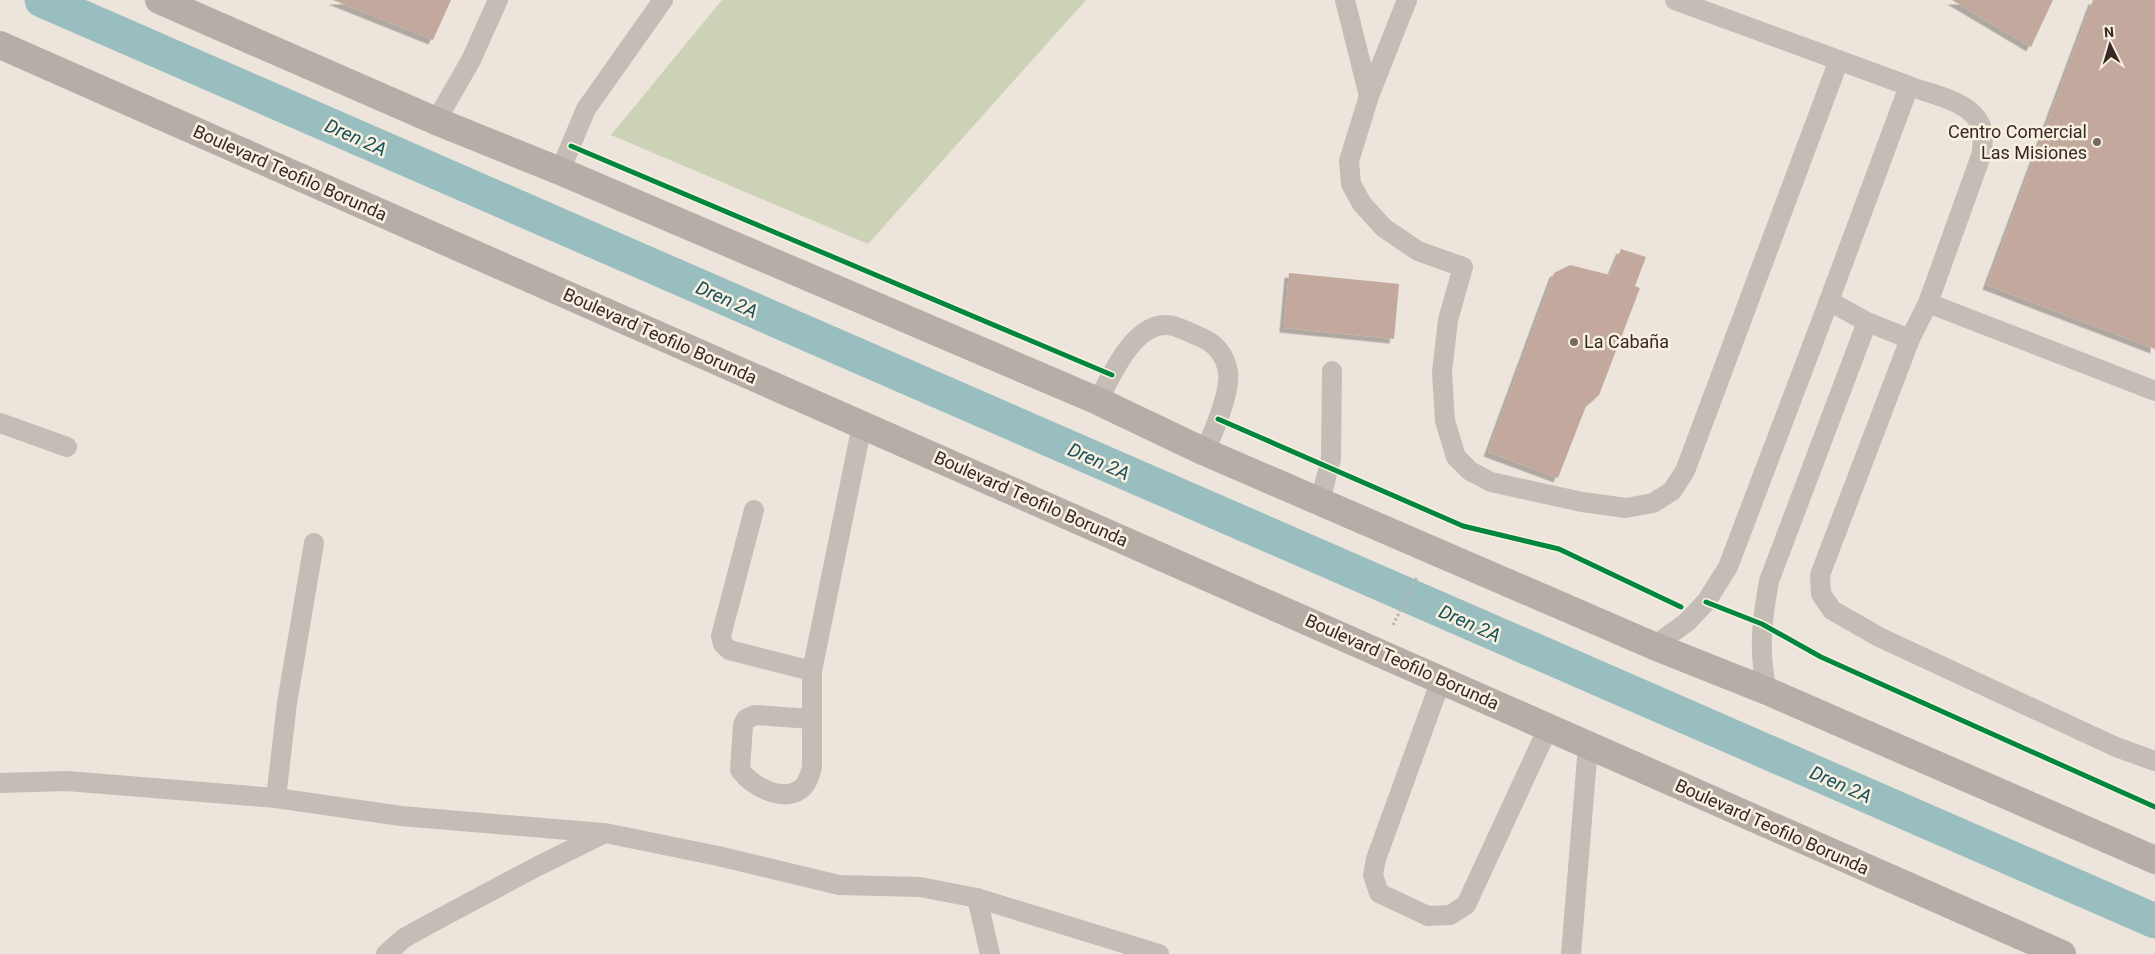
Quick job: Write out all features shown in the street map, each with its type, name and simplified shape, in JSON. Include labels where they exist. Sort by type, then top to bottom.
[{"type":"main road","points":[[159,0],[188,7],[436,121],[560,171],[1098,401],[1205,452],[1654,646],[1767,691],[2155,860]]},
{"type":"main road","name":"Boulevard Teofilo Borunda","points":[[0,45],[2062,954]]},
{"type":"lane","points":[[436,121],[471,60],[498,0]]},
{"type":"lane","points":[[560,171],[586,109],[663,0]]},
{"type":"lane","points":[[1345,0],[1369,96]]},
{"type":"lane","points":[[1407,0],[1369,96],[1349,161],[1351,184],[1362,204],[1384,228],[1418,251],[1463,267],[1448,320],[1442,372],[1445,421],[1456,457],[1470,471],[1491,482],[1582,502],[1626,508],[1653,503],[1672,491],[1685,471],[1839,60]]},
{"type":"lane","points":[[1675,0],[1962,105],[1974,114],[1983,130],[1982,153],[1928,303],[1910,339],[1820,575],[1821,594],[1832,610],[1879,637],[2116,746],[2155,761]]},
{"type":"lane","points":[[1654,646],[1686,622],[1706,602],[1728,567],[1909,86]]},
{"type":"lane","points":[[1829,301],[1867,322],[1910,339]]},
{"type":"lane","points":[[1928,303],[2155,391]]},
{"type":"lane","points":[[1767,691],[1761,665],[1761,632],[1769,581],[1867,322]]},
{"type":"lane","points":[[1098,401],[1120,360],[1143,333],[1162,326],[1173,326],[1210,341],[1221,353],[1228,373],[1223,406],[1205,452]]},
{"type":"lane","points":[[1320,501],[1331,459],[1332,371]]},
{"type":"lane","points":[[0,423],[67,446]]},
{"type":"lane","points":[[812,719],[755,715],[746,719],[743,725],[740,770],[746,779],[754,785],[780,793],[793,793],[803,788],[812,767],[812,719],[812,672],[862,425]]},
{"type":"lane","points":[[754,510],[721,636],[723,644],[729,650],[812,672]]},
{"type":"lane","points":[[276,798],[287,703],[314,543]]},
{"type":"lane","points":[[1441,680],[1376,859],[1373,876],[1379,893],[1428,916],[1450,915],[1466,905],[1548,728]]},
{"type":"lane","points":[[1571,954],[1588,746]]},
{"type":"lane","points":[[0,783],[67,781],[276,798],[401,816],[605,833],[718,856],[839,885],[920,886],[976,898],[1160,954]]},
{"type":"lane","points":[[386,954],[404,938],[538,866],[605,833]]},
{"type":"lane","points":[[976,898],[990,954]]},
{"type":"path","points":[[1393,625],[1413,585]]},
{"type":"green space","points":[[722,0],[1086,0],[868,244],[611,135]]},
{"type":"building","points":[[333,0],[451,0],[433,40]]},
{"type":"building","points":[[1952,0],[2053,0],[2031,47]]},
{"type":"building","name":"Centro Comercial Las Misiones","points":[[2093,0],[2155,0],[2155,349],[1987,285]]},
{"type":"building","name":"La Cabaña","points":[[1621,249],[1646,257],[1635,286],[1640,288],[1599,395],[1586,406],[1558,478],[1488,452],[1554,273],[1570,265],[1610,275]]},
{"type":"building","points":[[1289,273],[1399,284],[1394,339],[1284,328]]},
{"type":"waterway","name":"Dren 2A","points":[[42,0],[2155,921]]},
{"type":"cycle path","points":[[571,146],[1112,375]]},
{"type":"cycle path","points":[[1218,419],[1463,526],[1559,549],[1681,607]]},
{"type":"cycle path","points":[[1706,602],[1762,624],[1821,657],[2155,807]]},
{"type":"place","name":"Centro Comercial Las Misiones","points":[[2097,142]]},
{"type":"place","name":"La Cabaña","points":[[1574,342]]}]
